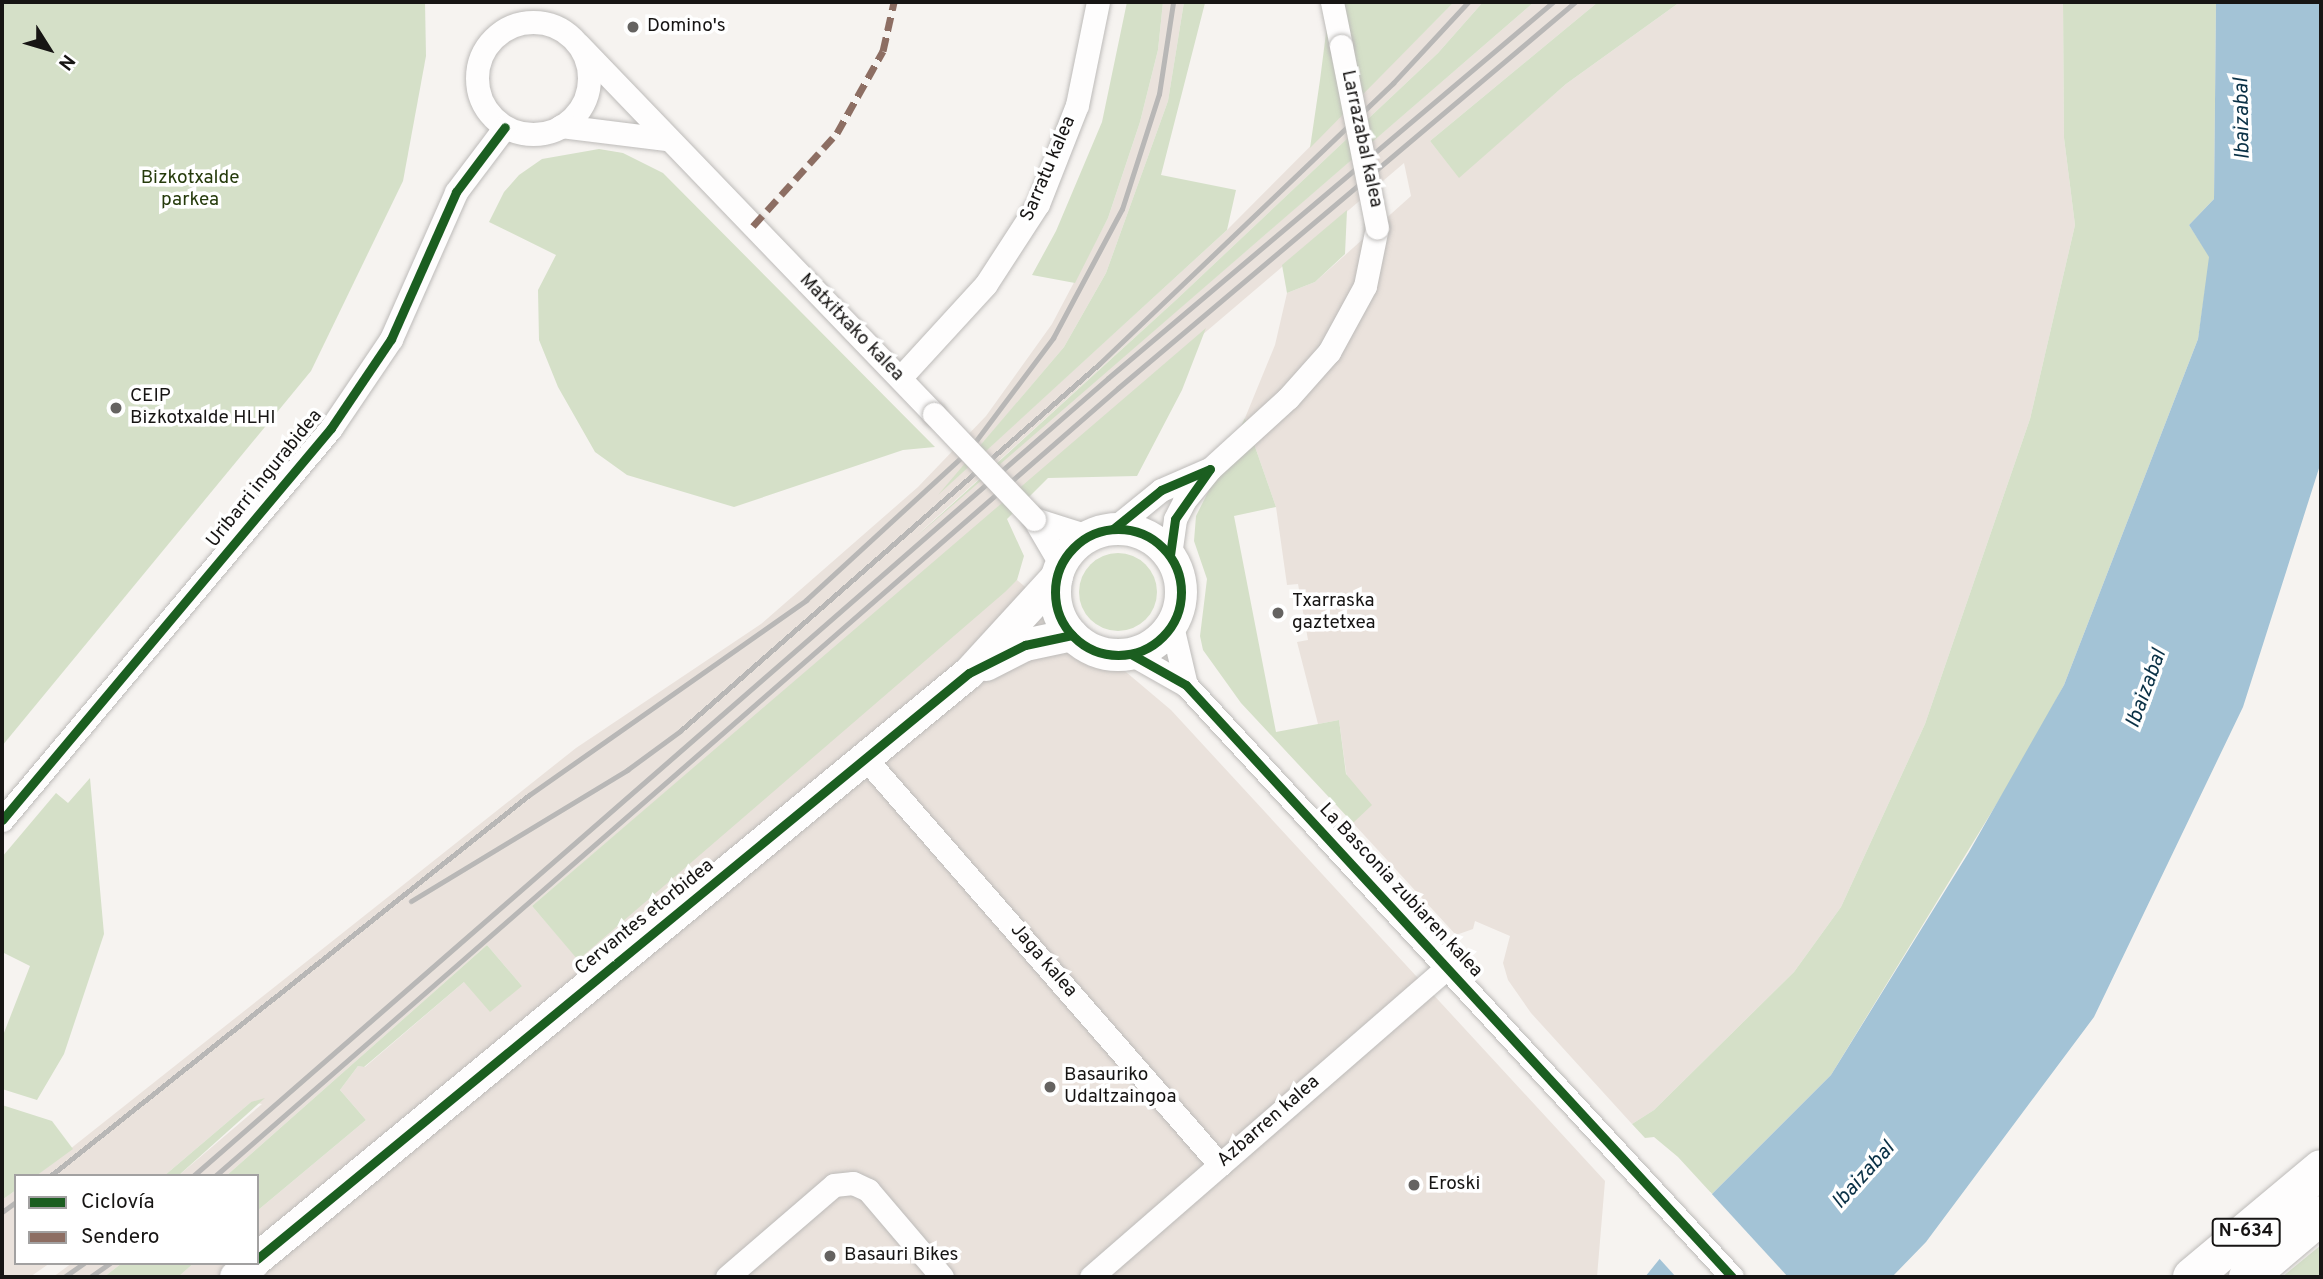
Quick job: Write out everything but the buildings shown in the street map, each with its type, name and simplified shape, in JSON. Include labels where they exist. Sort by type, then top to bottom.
[{"type":"highway","points":[[2161,1277],[2233,1216],[2314,1190]]},
{"type":"highway","name":"N-634","points":[[2192,1277],[2314,1190]]},
{"type":"highway","name":"N-634","points":[[2248,1277],[2314,1190]]},
{"type":"street","name":"Sarratu kalea","points":[[900,378],[986,284],[1038,204],[1077,105],[1098,2]]},
{"type":"street","name":"Larrazabal kalea","points":[[1210,469],[1287,398],[1329,352],[1365,286],[1377,227],[1332,2]]},
{"type":"street","points":[[561,126],[573,116],[588,90],[589,74],[579,46],[546,23],[508,13],[485,48],[476,77],[484,106],[505,127],[533,134],[561,126],[666,139]]},
{"type":"street","name":"Matxitxako kalea","points":[[579,46],[1034,519],[1059,571]]},
{"type":"street","name":"Uribarri ingurabidea","points":[[2,820],[331,428],[391,339],[456,192],[505,127]]},
{"type":"street","points":[[1100,533],[1135,531],[1155,540],[1170,555],[1182,590],[1171,626],[1154,644],[1130,654],[1109,655],[1088,648],[1072,635],[1055,598],[1059,571],[1100,533],[1161,490],[1210,469]]},
{"type":"street","points":[[1170,555],[1175,519],[1210,469]]},
{"type":"street","name":"Matxitxako kalea","points":[[1034,519],[1100,533]]},
{"type":"street","name":"Cervantes etorbidea","points":[[259,1257],[969,673],[1059,571]]},
{"type":"street","name":"La Basconia zubiaren kalea","points":[[1171,626],[1186,685]]},
{"type":"street","name":"Cervantes etorbidea","points":[[969,673],[1025,645],[1072,635]]},
{"type":"street","name":"La Basconia zubiaren kalea","points":[[1130,654],[1186,685],[1732,1277]]},
{"type":"street","name":"Jaga kalea","points":[[865,758],[1220,1164]]},
{"type":"street","name":"Azbarren kalea","points":[[1091,1277],[1447,967]]},
{"type":"street","points":[[727,1277],[834,1185],[853,1183],[868,1190],[942,1277]]},
{"type":"street","points":[[236,1277],[251,1265]]},
{"type":"shaded area","points":[[1163,2],[1184,2],[1168,101],[1106,273],[1064,347],[944,489],[1227,230],[1454,2],[1483,2],[1438,53],[1177,299],[916,536],[1534,2],[1598,2],[1430,141],[1459,177],[1566,84],[1680,2],[2063,2],[2064,138],[2075,225],[2030,419],[1925,724],[1841,907],[1794,972],[1654,1110],[1632,1124],[1531,1013],[1508,980],[1503,963],[1510,936],[1475,921],[1473,929],[1456,935],[1353,823],[1339,720],[1318,724],[1297,642],[1308,640],[1298,584],[1287,585],[1276,507],[1245,418],[1275,345],[1287,293],[1315,282],[1411,196],[1404,163],[532,906],[578,959],[1017,580],[1171,710],[1605,1181],[1597,1277],[178,1277],[192,1265],[259,1265],[259,1209],[366,1120],[340,1090],[358,1066],[365,1067],[464,982],[522,986],[487,945],[228,1174],[180,1174],[262,1104],[251,1102],[166,1174],[39,1174],[576,748],[761,624],[918,487],[986,416],[1052,324],[1108,218],[1140,122],[1158,50]]},
{"type":"shaded area","points":[[14,1191],[14,1265],[47,1265],[30,1277],[2,1277],[2,1200]]},
{"type":"shaded area","points":[[69,1265],[119,1265],[104,1277],[53,1277]]},
{"type":"green space","name":"Bizkotxalde parkea","points":[[2,2],[425,2],[426,56],[403,181],[311,371],[2,746]]},
{"type":"green space","points":[[1127,2],[1163,2],[1158,50],[1140,122],[1108,218],[1075,283],[1032,275],[1056,231],[1102,122]]},
{"type":"green space","points":[[1184,2],[1205,3],[1161,175],[1236,190],[1227,230],[938,495],[1064,347],[1106,273],[1168,101]]},
{"type":"green space","points":[[1330,2],[1454,2],[1310,148],[1320,80]]},
{"type":"green space","points":[[1483,2],[1534,2],[916,537],[1177,299],[1438,53]]},
{"type":"green space","points":[[1598,2],[1680,2],[1566,84],[1459,178],[1430,141]]},
{"type":"green space","points":[[2063,2],[2216,2],[2214,199],[2189,225],[2210,257],[2198,339],[2064,685],[2024,759],[1831,1075],[1712,1194],[1678,1157],[1654,1137],[1645,1138],[1632,1124],[1654,1110],[1794,972],[1841,907],[1925,724],[2030,419],[2075,225],[2064,138]]},
{"type":"green space","points":[[599,149],[623,153],[663,173],[935,447],[903,450],[734,507],[627,475],[595,452],[558,387],[539,340],[538,290],[556,255],[489,222],[504,192],[519,175],[542,159]]},
{"type":"green space","points":[[1347,210],[1345,254],[1315,282],[1287,293],[1282,265]]},
{"type":"green space","points":[[1206,328],[1182,390],[1137,476],[1048,478],[1007,519],[1024,556],[1017,580],[578,960],[532,906]]},
{"type":"green space","points":[[1245,418],[1276,507],[1234,516],[1276,732],[1339,720],[1346,774],[1372,805],[1353,823],[1241,703],[1203,650],[1200,636],[1207,579],[1194,541],[1196,516]]},
{"type":"green space","points":[[1110,553],[1126,553],[1140,559],[1151,570],[1157,584],[1157,600],[1151,614],[1140,625],[1126,631],[1110,631],[1096,625],[1085,614],[1079,600],[1079,584],[1085,570],[1096,559]]},
{"type":"green space","points":[[90,778],[104,934],[64,1054],[37,1100],[2,1089],[2,1038],[30,966],[2,952],[2,857],[56,793],[68,803]]},
{"type":"green space","points":[[487,945],[522,986],[490,1012],[464,982],[364,1067],[358,1066],[340,1090],[366,1120],[259,1209],[259,1174],[228,1174]]},
{"type":"green space","points":[[265,1098],[180,1174],[166,1174],[251,1102]]},
{"type":"green space","points":[[2,1105],[52,1121],[73,1149],[39,1174],[14,1174],[14,1191],[2,1200]]},
{"type":"green space","points":[[2321,1245],[2321,1277],[2282,1277]]},
{"type":"green space","points":[[119,1265],[192,1265],[178,1277],[104,1277]]},
{"type":"water","name":"Ibaizabal","points":[[2216,2],[2321,2],[2321,462],[2243,707],[2094,1017],[1926,1242],[1892,1277],[1645,1277],[1712,1194],[1831,1075],[1969,852],[2064,685],[2198,339],[2209,257],[2189,225],[2214,199]]},
{"type":"pier","points":[[1710,1192],[1788,1277],[1676,1277],[1657,1256]]},
{"type":"railway","points":[[53,1174],[529,795],[806,600],[969,450],[1053,338],[1122,209],[1159,94],[1173,2]]},
{"type":"railway","points":[[411,901],[627,770],[680,731],[1099,364],[1393,83],[1468,2]]},
{"type":"railway","points":[[195,1174],[1108,378],[1553,2]]},
{"type":"railway","points":[[217,1174],[1118,388],[1575,2]]},
{"type":"railway","points":[[2,1212],[14,1203]]},
{"type":"railway","points":[[64,1277],[81,1265]]},
{"type":"railway","points":[[90,1277],[107,1265]]},
{"type":"marked path","points":[[753,226],[837,133],[883,51],[894,2]]},
{"type":"cycle path","points":[[2,820],[331,428],[391,339],[456,192],[505,127]]},
{"type":"cycle path","points":[[1113,529],[1161,490],[1210,469]]},
{"type":"cycle path","points":[[1170,555],[1175,519],[1210,469]]},
{"type":"cycle path","points":[[1118,529],[1142,534],[1162,548],[1176,568],[1181,592],[1176,616],[1162,636],[1142,650],[1118,655],[1094,650],[1074,636],[1060,616],[1055,592],[1060,568],[1074,548],[1094,534],[1118,529]]},
{"type":"cycle path","points":[[259,1257],[969,673],[1025,645],[1072,635]]},
{"type":"cycle path","points":[[1131,654],[1186,685],[1732,1277]]},
{"type":"place","name":"Domino's","points":[[633,27]]},
{"type":"place","name":"CEIP Bizkotxalde HLHI","points":[[116,408]]},
{"type":"place","name":"Txarraska gaztetxea","points":[[1278,613]]},
{"type":"place","name":"Basauriko Udaltzaingoa","points":[[1050,1087]]},
{"type":"place","name":"Eroski","points":[[1414,1185]]},
{"type":"place","name":"Basauri Bikes","points":[[830,1256]]}]
